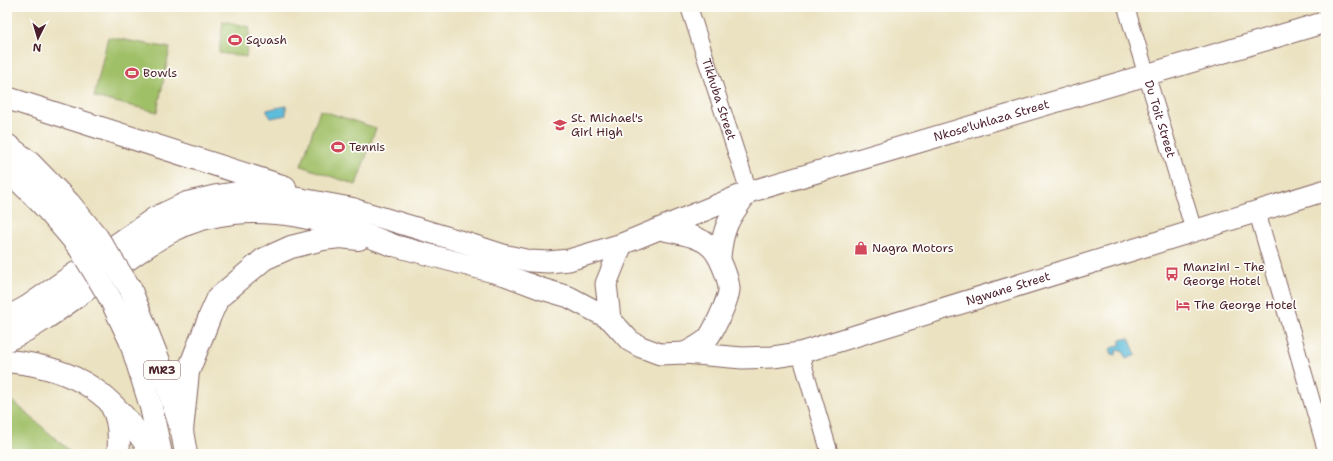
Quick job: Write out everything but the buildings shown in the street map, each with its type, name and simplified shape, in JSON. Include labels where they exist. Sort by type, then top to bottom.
[{"type":"highway","points":[[7,83],[240,173]]},
{"type":"highway","points":[[7,98],[353,209]]},
{"type":"highway","name":"MR3","points":[[7,145],[29,162],[70,204],[88,242],[110,298],[130,340],[150,407],[161,454]]},
{"type":"highway","name":"MR3","points":[[10,175],[55,218],[88,242],[130,288],[159,361],[182,431],[186,454]]},
{"type":"highway","points":[[7,318],[27,307],[156,218],[188,203],[217,196],[244,192],[277,195],[353,209]]},
{"type":"highway","points":[[7,340],[39,323],[172,231],[195,221],[222,214],[246,211],[276,212],[336,224],[392,245]]},
{"type":"highway","points":[[182,431],[188,372],[207,321],[218,298],[264,260],[291,247],[323,239],[340,237],[392,245]]},
{"type":"highway","points":[[7,361],[28,363],[59,371],[87,384],[106,397],[124,414],[154,454]]},
{"type":"highway","points":[[106,397],[115,412],[119,441],[118,454]]},
{"type":"main road","name":"Nkose'luhlaza Street","points":[[660,229],[749,192],[1326,22]]},
{"type":"main road","name":"Ngwane Street","points":[[685,353],[742,358],[772,357],[800,353],[1326,190]]},
{"type":"main road","points":[[720,257],[722,238],[727,222],[749,192]]},
{"type":"main road","points":[[353,209],[502,255],[530,261],[548,262],[569,260],[622,244],[660,229],[684,234],[711,246],[720,257],[730,289],[723,310],[707,340],[685,353],[660,354],[641,348],[630,341],[610,319],[569,297],[505,276],[392,245]]},
{"type":"main road","points":[[610,319],[606,284],[622,244]]},
{"type":"street","name":"Tikhuba Street","points":[[688,7],[749,192]]},
{"type":"street","name":"Du Toit Street","points":[[1126,7],[1194,231]]},
{"type":"street","points":[[1257,212],[1326,450]]},
{"type":"street","points":[[800,353],[830,454]]},
{"type":"green space","name":"Squash","points":[[223,21],[250,27],[246,57],[219,53]]},
{"type":"green space","name":"Bowls","points":[[108,37],[170,48],[157,112],[94,97]]},
{"type":"green space","name":"Tennis","points":[[320,110],[376,128],[356,185],[301,166]]},
{"type":"green space","points":[[7,402],[14,402],[73,454],[7,454]]},
{"type":"water","points":[[286,106],[286,115],[271,118],[266,110]]},
{"type":"water","points":[[1129,338],[1136,355],[1126,359],[1123,350],[1116,351],[1116,355],[1112,354],[1110,349],[1120,345],[1120,340]]},
{"type":"place","name":"Squash","points":[[235,40]]},
{"type":"place","name":"Bowls","points":[[132,73]]},
{"type":"place","name":"St. Michael's Girl High","points":[[560,125]]},
{"type":"place","name":"Tennis","points":[[338,147]]},
{"type":"place","name":"Nagra Motors","points":[[861,248]]},
{"type":"place","name":"Manzini - The George Hotel","points":[[1172,274]]},
{"type":"place","name":"The George Hotel","points":[[1183,305]]}]
